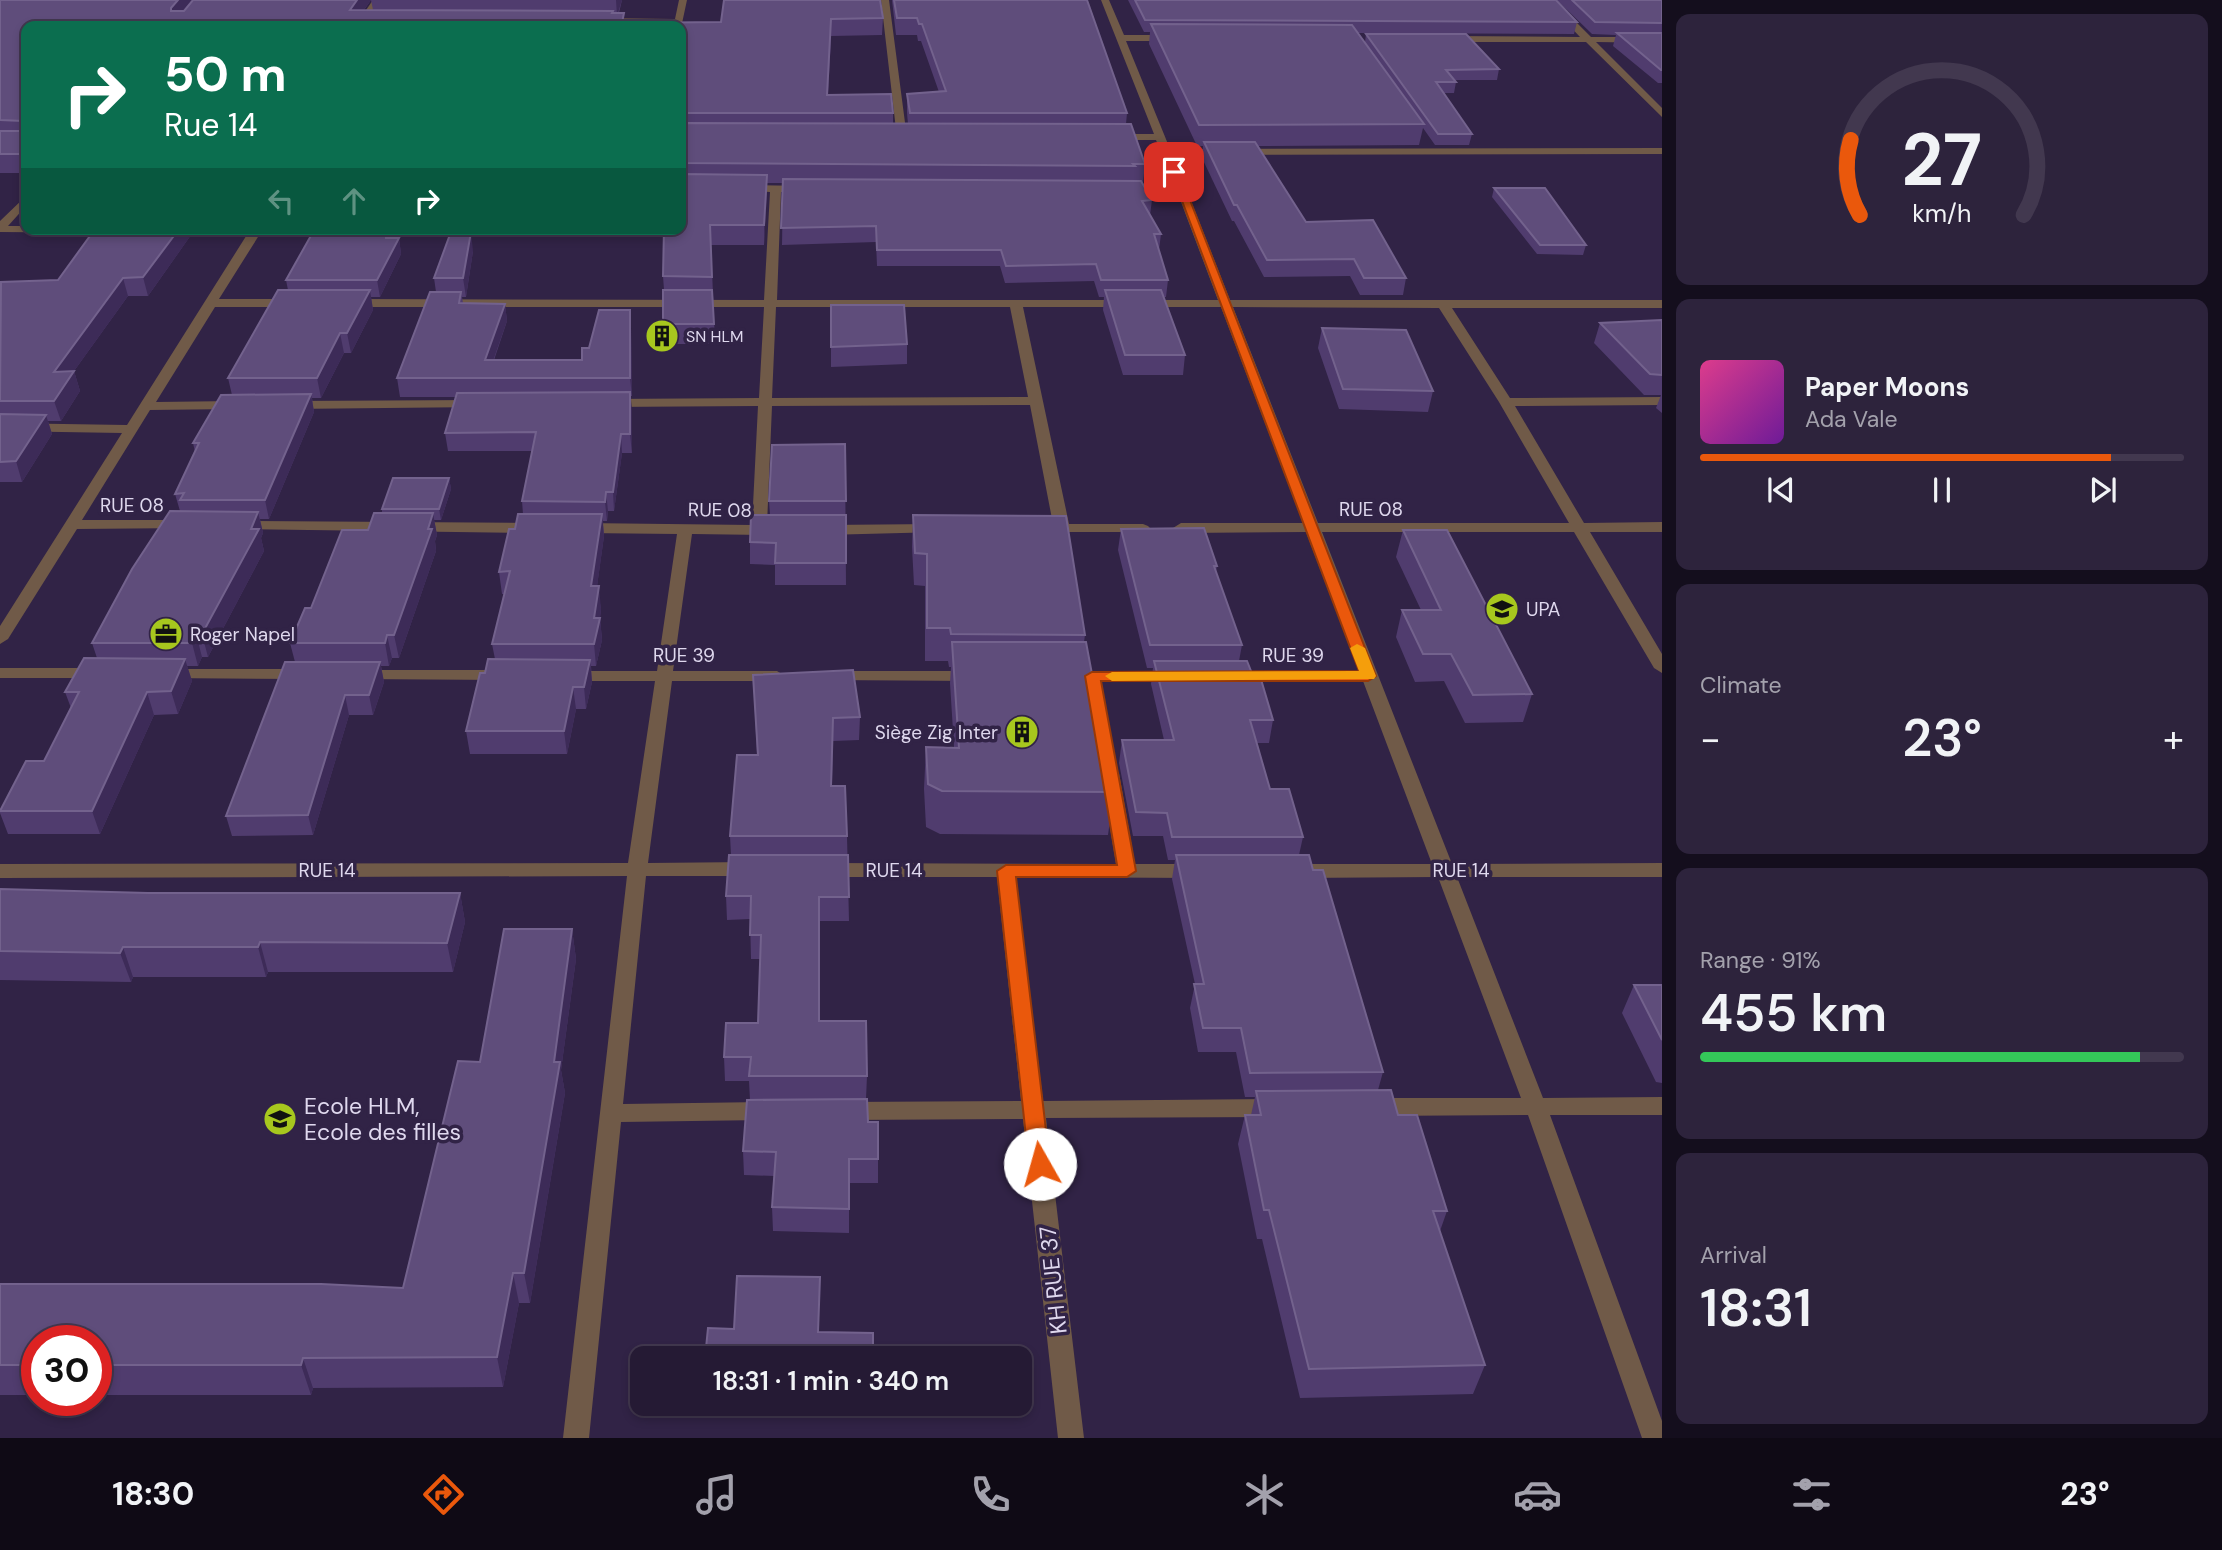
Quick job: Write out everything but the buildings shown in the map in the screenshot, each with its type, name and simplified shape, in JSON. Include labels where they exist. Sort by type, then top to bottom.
[{"type":"street","points":[[362,21],[377,0]]},
{"type":"street","points":[[680,21],[683,0]]},
{"type":"street","points":[[885,0],[902,138]]},
{"type":"street","points":[[1105,0],[1182,191],[1536,1107],[1655,1438]]},
{"type":"street","points":[[1549,0],[1662,114]]},
{"type":"street","points":[[1119,38],[1187,38]]},
{"type":"street","points":[[1435,39],[1662,40]]},
{"type":"street","points":[[1105,137],[1163,145],[1431,151],[1662,152]]},
{"type":"street","points":[[888,138],[916,138]]},
{"type":"street","points":[[1423,140],[1431,151]]},
{"type":"street","points":[[735,188],[816,189]]},
{"type":"street","points":[[759,530],[776,189]]},
{"type":"street","points":[[1114,190],[1182,191]]},
{"type":"street","points":[[0,229],[21,205]]},
{"type":"street","points":[[0,229],[21,229]]},
{"type":"street","points":[[0,639],[149,406],[254,235]]},
{"type":"street","points":[[211,303],[309,303]]},
{"type":"street","points":[[337,303],[1662,304]]},
{"type":"street","points":[[1016,305],[1062,529]]},
{"type":"street","points":[[1444,305],[1506,402],[1662,668]]},
{"type":"street","points":[[596,404],[1036,401]]},
{"type":"street","points":[[1506,402],[1662,401]]},
{"type":"street","points":[[275,405],[498,404]]},
{"type":"street","points":[[149,406],[247,405]]},
{"type":"street","points":[[0,427],[133,429]]},
{"type":"street","name":"RUE 08","points":[[72,524],[197,525]]},
{"type":"street","name":"RUE 08","points":[[225,525],[786,530]]},
{"type":"street","name":"RUE 08","points":[[1034,529],[1662,527]]},
{"type":"street","points":[[576,1438],[637,869],[685,529]]},
{"type":"street","points":[[814,530],[951,529]]},
{"type":"street","points":[[0,673],[110,673]]},
{"type":"street","points":[[152,674],[317,674]]},
{"type":"street","points":[[345,674],[525,675]]},
{"type":"street","name":"RUE 39","points":[[552,676],[995,676]]},
{"type":"street","points":[[1051,676],[1093,683],[1189,676]]},
{"type":"street","name":"RUE 39","points":[[1217,676],[1368,676]]},
{"type":"street","points":[[1106,754],[1127,871]]},
{"type":"street","name":"RUE 14","points":[[0,872],[774,869]]},
{"type":"street","name":"RUE 14","points":[[801,870],[1210,871]]},
{"type":"street","name":"RUE 14","points":[[1279,871],[1662,870]]},
{"type":"street","name":"KH RUE 37","points":[[1006,871],[1071,1438]]},
{"type":"street","points":[[1354,1107],[1662,1106]]},
{"type":"street","points":[[816,1111],[1298,1108]]},
{"type":"street","points":[[612,1113],[789,1111]]},
{"type":"slow traffic","points":[[1112,676],[1368,676],[1357,648]]},
{"type":"place","name":"SN HLM","points":[[662,336]]},
{"type":"place","name":"UPA","points":[[1502,609]]},
{"type":"place","name":"Roger Napel","points":[[166,634]]},
{"type":"place","name":"Siège Zig Inter","points":[[1022,732]]},
{"type":"place","name":"Ecole HLM, Ecole des filles","points":[[280,1119]]},
{"type":"route","points":[[1040,1164],[1006,871],[1127,871],[1092,676],[1368,676],[1174,172]]}]
